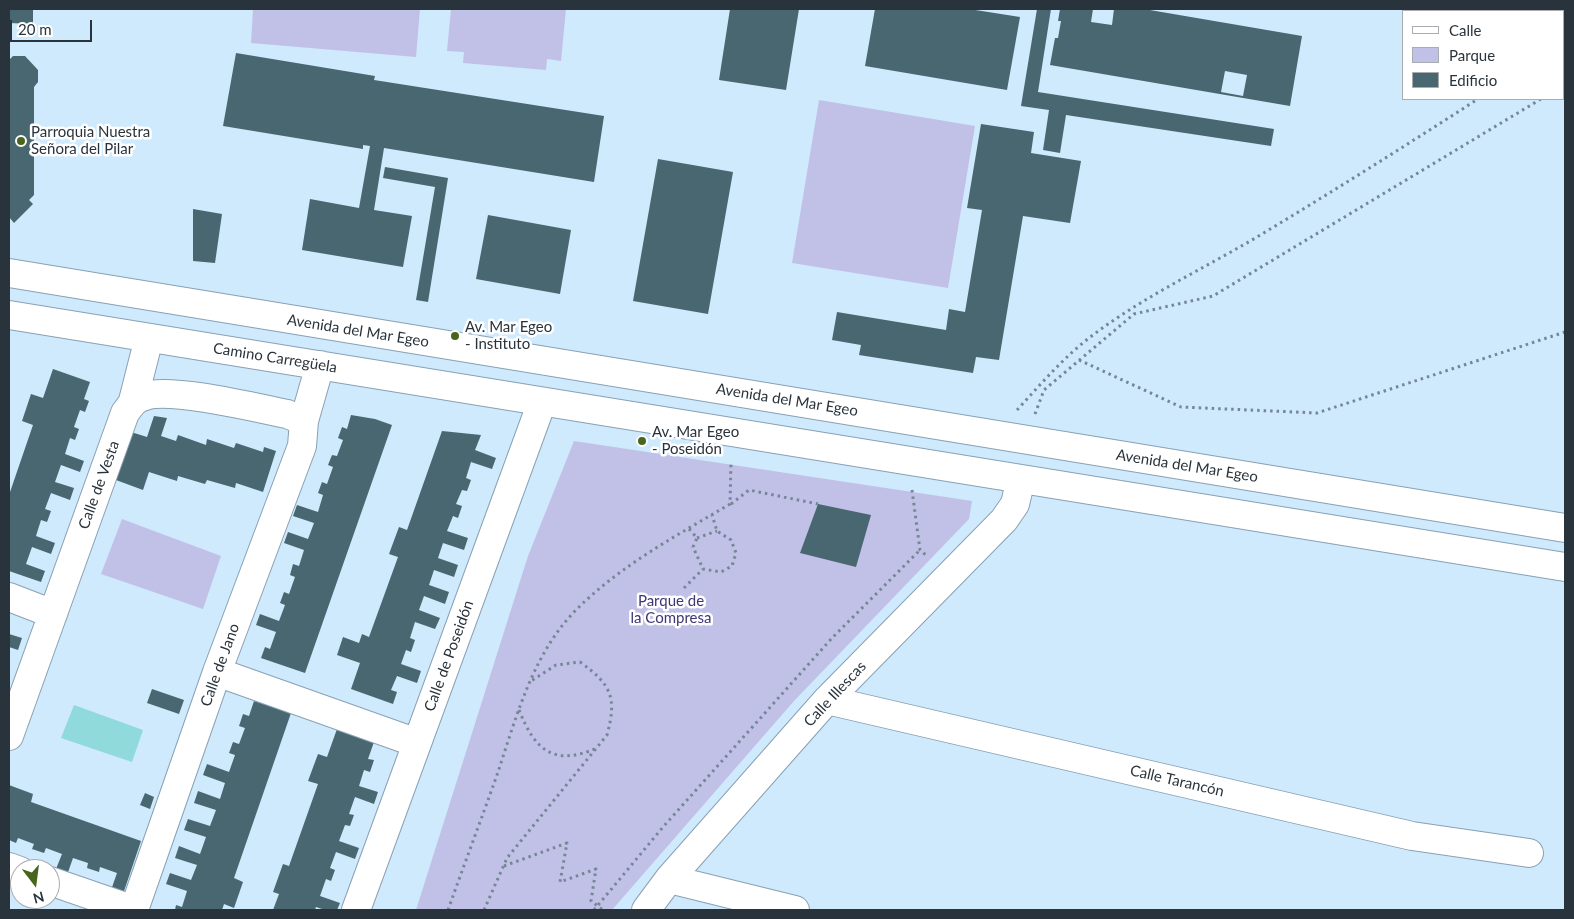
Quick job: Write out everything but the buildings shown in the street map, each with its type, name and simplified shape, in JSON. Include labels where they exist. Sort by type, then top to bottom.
[{"type":"street","name":"Avenida del Mar Egeo","points":[[9,273],[1565,528]]},
{"type":"street","name":"Camino Carregüela","points":[[9,315],[542,402]]},
{"type":"street","name":"Calle de Vesta","points":[[9,736],[125,414],[133,401],[149,338]]},
{"type":"street","name":"Calle de Jano","points":[[60,884],[134,910],[218,672],[302,446],[304,421],[320,365]]},
{"type":"street","points":[[133,401],[146,395],[171,394],[288,414],[304,421]]},
{"type":"street","points":[[542,402],[1565,567]]},
{"type":"street","name":"Calle de Poseidón","points":[[356,910],[542,402]]},
{"type":"street","name":"Calle Illescas","points":[[646,910],[669,879],[826,700],[1004,520],[1016,504],[1021,479]]},
{"type":"street","points":[[9,597],[54,614]]},
{"type":"street","points":[[218,672],[417,743]]},
{"type":"street","name":"Calle Tarancón","points":[[826,700],[1412,836],[1529,853]]},
{"type":"street","points":[[669,879],[795,910]]},
{"type":"path","points":[[1017,439],[1016,411],[1050,373],[1088,339],[1139,304],[1366,172],[1476,100]]},
{"type":"path","points":[[1017,439],[1044,390],[1134,314],[1213,296],[1539,100]]},
{"type":"path","points":[[1079,360],[1181,407],[1317,414],[1565,332]]},
{"type":"path","points":[[730,504],[732,432]]},
{"type":"path","points":[[908,462],[920,550],[948,577]]},
{"type":"path","points":[[448,910],[529,683],[543,654],[574,612],[632,562],[730,504],[749,490],[818,504]]},
{"type":"path","points":[[703,569],[721,572],[732,566],[736,553],[731,540],[717,531],[712,515]]},
{"type":"path","points":[[689,529],[697,538]]},
{"type":"path","points":[[703,569],[693,547],[697,538],[717,531]]},
{"type":"path","points":[[594,910],[663,826],[832,638],[920,550]]},
{"type":"path","points":[[684,588],[703,569]]},
{"type":"path","points":[[484,910],[504,866],[540,815],[607,735],[613,712],[610,692],[597,674],[580,662],[556,665],[529,683]]},
{"type":"path","points":[[519,709],[528,734],[542,750],[561,754],[582,755],[597,748]]},
{"type":"path","points":[[504,866],[567,843],[560,882],[596,869],[591,901],[603,910]]},
{"type":"green space","points":[[253,9],[420,9],[416,57],[251,43]]},
{"type":"green space","points":[[451,9],[566,9],[561,61],[547,59],[546,70],[463,63],[464,52],[447,51]]},
{"type":"green space","points":[[819,100],[975,126],[948,288],[792,263]]},
{"type":"green space","name":"Parque de la Compresa","points":[[574,441],[972,501],[969,519],[794,701],[612,910],[416,910],[528,556]]},
{"type":"green space","points":[[122,519],[221,556],[203,609],[101,574]]},
{"type":"shaded area","points":[[74,705],[143,730],[132,762],[61,738]]},
{"type":"place","name":"Parroquia Nuestra Señora del Pilar","points":[[21,141]]},
{"type":"place","name":"Av. Mar Egeo - Instituto","points":[[455,336]]},
{"type":"place","name":"Av. Mar Egeo - Poseidón","points":[[642,441]]}]
